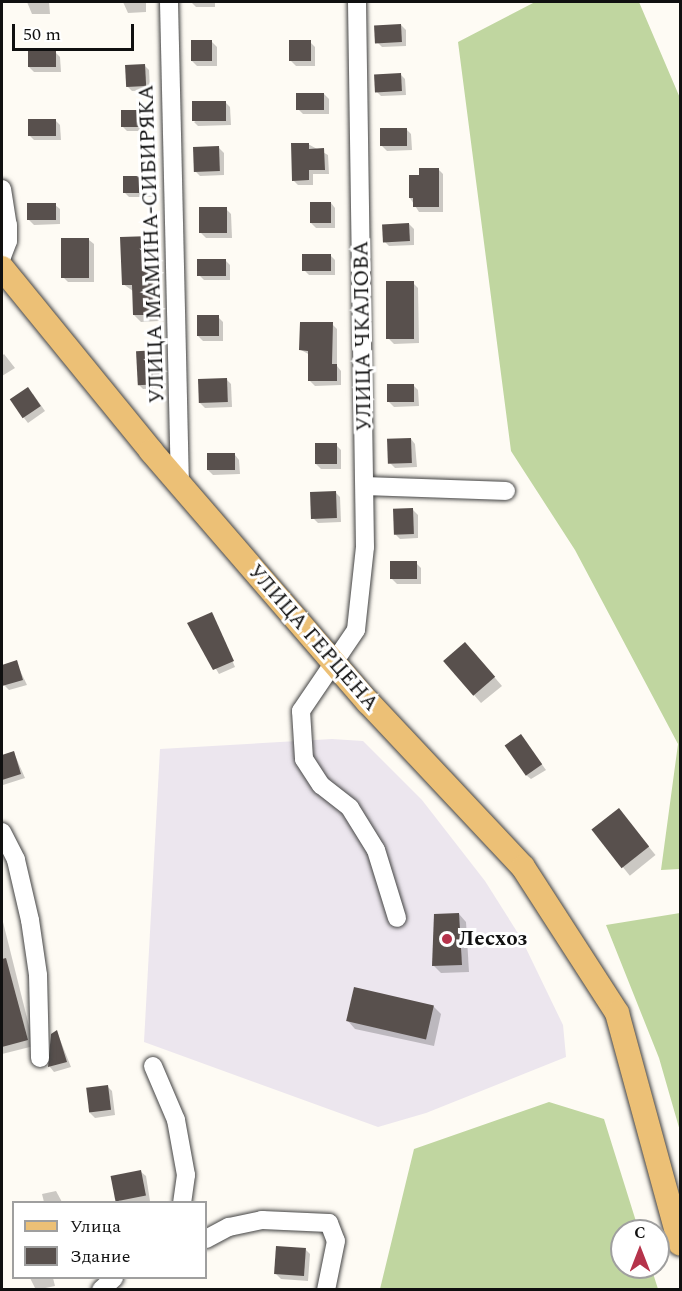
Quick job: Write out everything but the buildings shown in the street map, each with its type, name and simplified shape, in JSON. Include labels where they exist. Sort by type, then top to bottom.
[{"type":"main road","name":"УЛИЦА ГЕРЦЕНА","points":[[2,268],[180,485],[333,661],[524,867],[617,1012],[681,1244]]},
{"type":"street","name":"УЛИЦА МАМИНА-СИБИРЯКА","points":[[170,2],[180,485]]},
{"type":"street","name":"УЛИЦА ЧКАЛОВА","points":[[357,2],[366,486],[365,547],[356,630],[301,711],[304,759],[321,785],[350,808],[376,850],[397,918]]},
{"type":"street","points":[[2,189],[8,225],[8,240],[2,257]]},
{"type":"street","points":[[366,486],[506,491]]},
{"type":"street","points":[[2,832],[16,860],[30,920],[38,975],[40,1058]]},
{"type":"street","points":[[153,1066],[176,1120],[186,1175],[182,1201]]},
{"type":"street","points":[[207,1238],[229,1227],[262,1220],[329,1223],[336,1241],[326,1290]]},
{"type":"street","points":[[101,1290],[113,1279]]},
{"type":"shaded area","points":[[332,739],[363,741],[422,800],[485,881],[521,938],[563,1025],[566,1057],[426,1113],[378,1127],[144,1042],[160,749]]},
{"type":"green space","points":[[535,2],[639,2],[680,98],[680,869],[661,870],[678,744],[575,550],[511,451],[458,42]]},
{"type":"green space","points":[[680,913],[680,1131],[659,1058],[606,925]]},
{"type":"green space","points":[[549,1102],[604,1119],[635,1219],[610,1219],[610,1279],[655,1279],[658,1289],[380,1289],[414,1149]]},
{"type":"place","name":"Лесхоз","points":[[447,939]]}]
